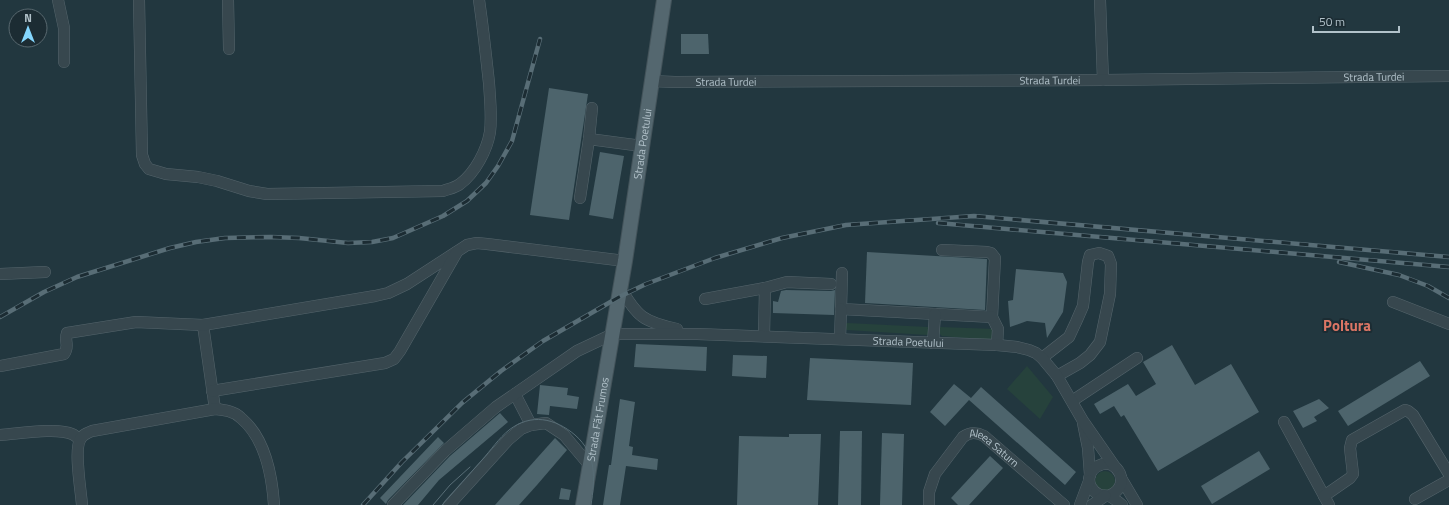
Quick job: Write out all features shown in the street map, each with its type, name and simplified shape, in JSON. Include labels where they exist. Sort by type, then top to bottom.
[{"type":"main road","name":"Strada Poetului","points":[[613,334],[664,0]]},
{"type":"main road","name":"Strada Făt Frumos","points":[[584,505],[613,334]]},
{"type":"street","points":[[58,0],[64,28],[64,62]]},
{"type":"street","points":[[139,0],[142,155],[145,164],[149,169],[166,174],[198,177],[218,181],[249,191],[268,194],[443,191],[459,185],[468,177],[487,144],[490,123],[487,57],[479,0]]},
{"type":"street","points":[[228,0],[229,48]]},
{"type":"street","points":[[1100,0],[1103,80]]},
{"type":"street","name":"Strada Turdei","points":[[651,81],[1103,80],[1449,76]]},
{"type":"street","points":[[580,198],[589,140],[592,108]]},
{"type":"street","points":[[589,140],[642,146]]},
{"type":"street","points":[[0,366],[64,354],[68,346],[66,336],[67,333],[136,322],[203,325],[388,293],[407,284],[458,250],[472,243],[624,261]]},
{"type":"street","points":[[212,391],[385,363],[394,359],[458,250]]},
{"type":"street","points":[[942,250],[987,252],[993,255],[996,261],[992,317],[998,329],[997,346]]},
{"type":"street","points":[[1042,358],[1069,337],[1076,322],[1083,306],[1090,254],[1099,253],[1108,256],[1111,264],[1110,294],[1100,342],[1090,355],[1080,364],[1057,376]]},
{"type":"street","points":[[0,274],[45,272]]},
{"type":"street","points":[[840,339],[842,273]]},
{"type":"street","points":[[705,299],[765,288],[787,282],[831,284]]},
{"type":"street","name":"Strada Poetului","points":[[620,287],[633,308],[646,320],[697,334]]},
{"type":"street","points":[[764,336],[765,288]]},
{"type":"street","points":[[1393,302],[1449,324]]},
{"type":"street","points":[[841,310],[992,317]]},
{"type":"street","points":[[933,343],[934,314]]},
{"type":"street","points":[[203,325],[215,409]]},
{"type":"street","points":[[394,505],[445,451],[496,407],[577,351],[613,334]]},
{"type":"street","name":"Strada Poetului","points":[[613,334],[764,336],[1017,347],[1029,350],[1042,358],[1057,376],[1083,420],[1118,470],[1136,505]]},
{"type":"street","points":[[1072,401],[1137,358]]},
{"type":"street","points":[[515,394],[531,425]]},
{"type":"street","points":[[82,505],[77,449],[80,440],[85,433],[215,409],[226,410],[240,417],[256,436],[270,476],[274,505]]},
{"type":"street","points":[[1284,422],[1326,500],[1353,474],[1350,448],[1352,440],[1405,410],[1414,415],[1449,474]]},
{"type":"street","name":"Strada Poetului","points":[[1083,420],[1088,448],[1090,478]]},
{"type":"street","points":[[449,505],[508,440],[521,429],[531,425],[546,423],[564,434],[590,466]]},
{"type":"street","points":[[0,435],[50,431],[67,432],[73,434],[80,440]]},
{"type":"street","name":"Aleea Saturn","points":[[929,505],[929,492],[935,474],[963,437],[968,433],[973,432],[984,436],[1064,505]]},
{"type":"street","points":[[1080,505],[1092,470],[1102,464],[1115,467]]},
{"type":"street","points":[[1090,478],[1093,491],[1107,496],[1122,505]]},
{"type":"street","points":[[1092,505],[1117,491],[1121,483],[1121,478]]},
{"type":"street","points":[[1415,499],[1449,480]]},
{"type":"green space","points":[[847,323],[928,327],[930,332],[927,335],[847,330],[844,328],[844,325]]},
{"type":"green space","points":[[939,327],[994,329],[992,338],[989,340],[942,336],[938,332]]},
{"type":"green space","points":[[1027,366],[1053,397],[1040,419],[1007,389]]},
{"type":"green space","points":[[1105,471],[1112,474],[1115,481],[1112,488],[1105,491],[1098,488],[1095,481],[1098,474]]},
{"type":"building","points":[[681,34],[708,34],[709,54],[681,54]]},
{"type":"building","points":[[549,88],[588,94],[569,220],[530,215]]},
{"type":"building","points":[[600,152],[624,156],[613,219],[589,215]]},
{"type":"building","points":[[867,252],[987,259],[985,310],[865,303]]},
{"type":"building","points":[[1016,269],[1063,273],[1067,282],[1063,312],[1047,338],[1045,323],[1027,321],[1010,327],[1008,301],[1013,300]]},
{"type":"building","points":[[835,290],[834,315],[773,313],[773,301],[778,302],[781,291]]},
{"type":"building","points":[[636,344],[707,347],[706,371],[634,367]]},
{"type":"building","points":[[1172,345],[1195,385],[1231,364],[1259,412],[1158,471],[1124,415],[1121,417],[1114,406],[1100,414],[1094,404],[1128,384],[1136,396],[1156,384],[1143,362]]},
{"type":"building","points":[[733,355],[767,356],[766,378],[732,376]]},
{"type":"building","points":[[810,358],[913,363],[911,405],[807,400]]},
{"type":"building","points":[[1420,361],[1430,376],[1348,426],[1338,411]]},
{"type":"building","points":[[954,384],[971,398],[981,387],[1076,472],[1065,485],[969,400],[945,426],[930,412]]},
{"type":"building","points":[[540,385],[568,388],[567,395],[579,397],[577,409],[550,406],[549,415],[537,414]]},
{"type":"building","points":[[620,399],[635,402],[629,446],[633,447],[632,455],[658,459],[657,470],[626,466],[620,505],[603,505],[609,465],[611,465]]},
{"type":"building","points":[[1319,399],[1329,408],[1314,417],[1317,421],[1303,428],[1293,411]]},
{"type":"building","points":[[500,413],[508,422],[439,480],[418,505],[403,505],[450,456]]},
{"type":"building","points":[[840,431],[862,431],[861,505],[838,505]]},
{"type":"building","points":[[882,433],[904,434],[902,505],[880,505]]},
{"type":"building","points":[[789,434],[821,434],[818,505],[737,505],[739,436],[789,437]]},
{"type":"building","points":[[438,437],[444,443],[388,500],[386,504],[380,498]]},
{"type":"building","points":[[555,438],[567,450],[537,485],[519,505],[495,505]]},
{"type":"building","points":[[1259,451],[1270,469],[1212,504],[1201,486]]},
{"type":"building","points":[[990,456],[1003,468],[969,505],[958,505],[951,498]]},
{"type":"building","points":[[561,488],[571,490],[569,500],[559,499]]},
{"type":"tram line","points":[[442,505],[505,433],[517,425],[526,421],[534,420],[551,421],[567,429],[582,442],[591,459],[593,467],[591,505]]},
{"type":"tram line","points":[[433,505],[450,485],[470,467]]},
{"type":"railway","points":[[0,317],[44,292],[77,277],[170,248],[196,242],[225,238],[271,237],[348,243],[372,242],[393,238],[443,216],[467,201],[486,183],[498,166],[512,141],[540,39]]},
{"type":"railway","points":[[363,505],[402,462],[462,403],[501,371],[543,341],[619,297],[646,284],[715,258],[782,238],[846,225],[974,216],[1449,257]]},
{"type":"railway","points":[[938,223],[1449,267]]},
{"type":"railway","points":[[1339,262],[1399,275],[1428,286],[1449,298]]},
{"type":"district","name":"Poltura","points":[[1347,326]]}]
